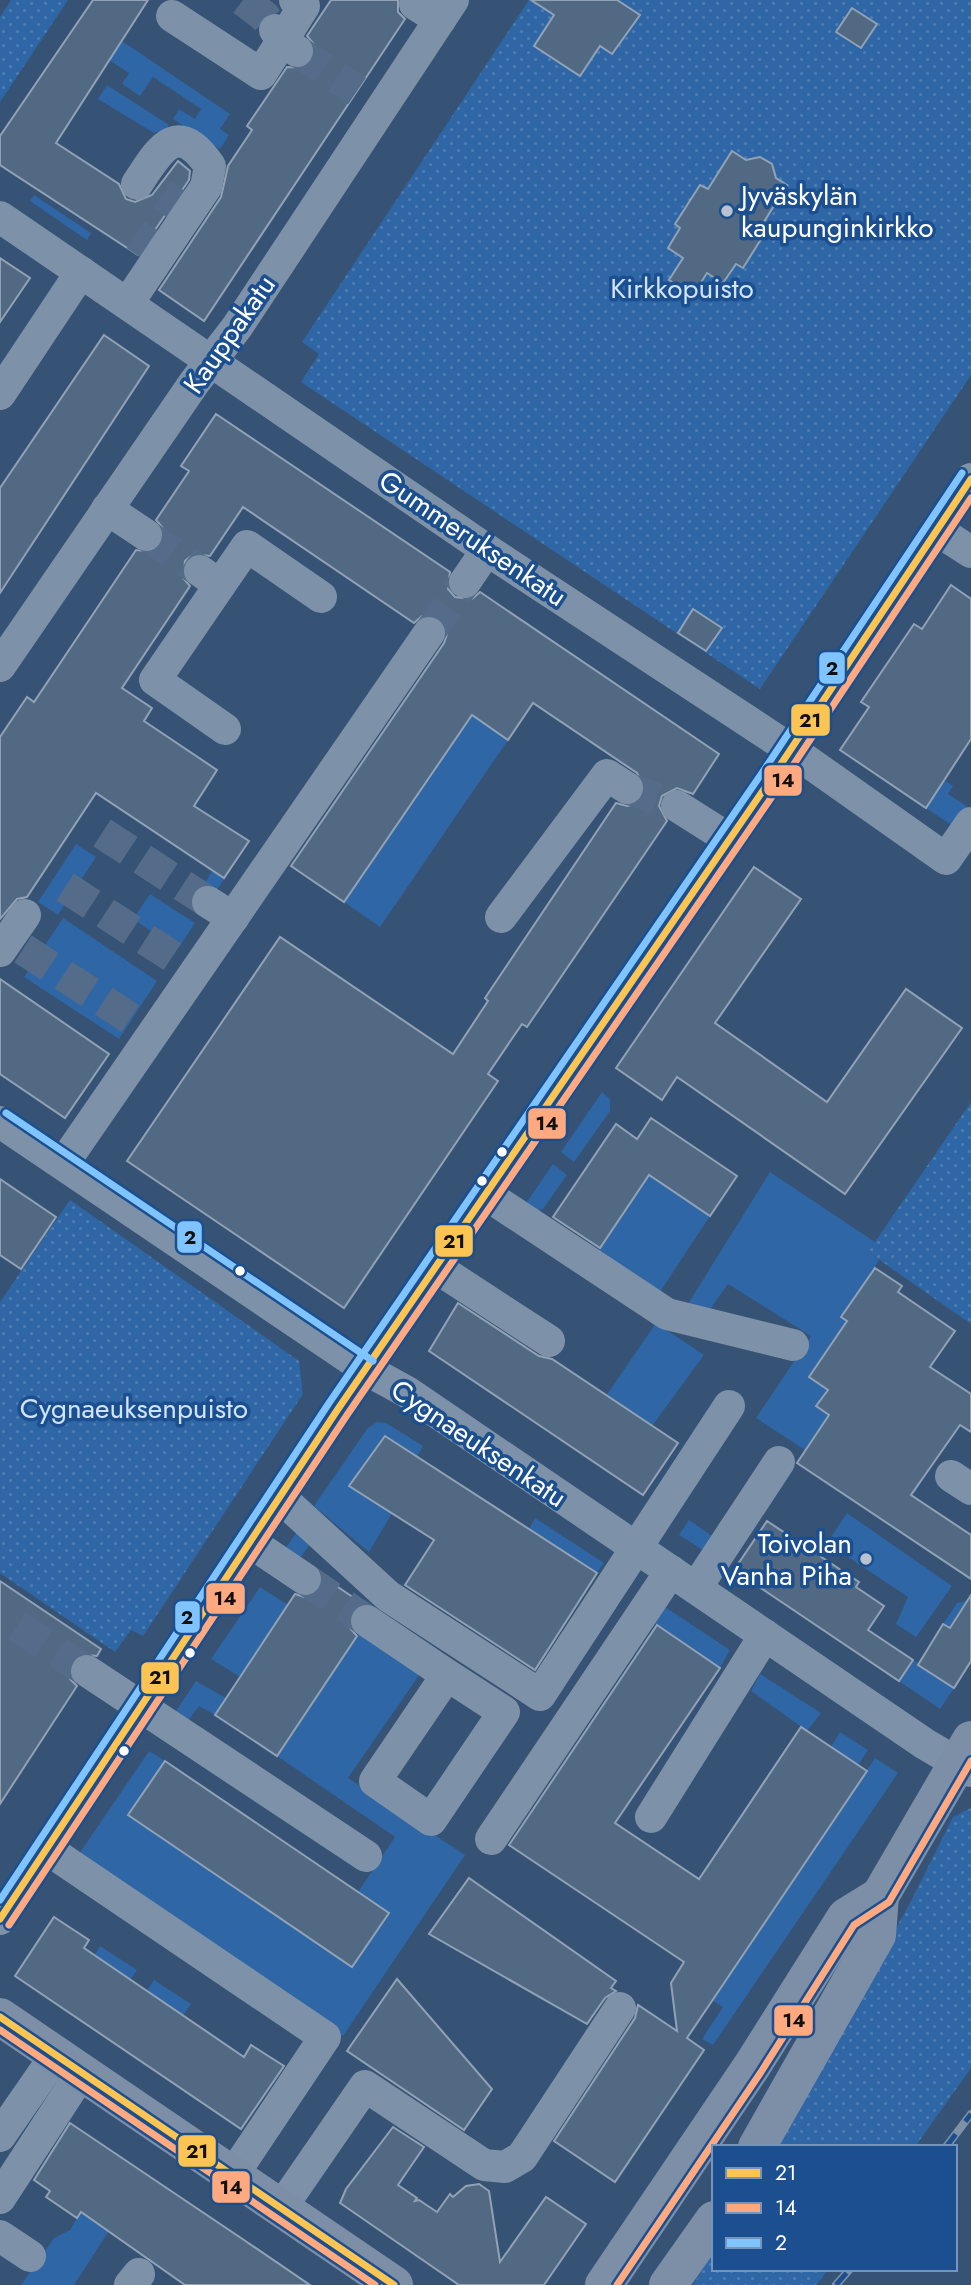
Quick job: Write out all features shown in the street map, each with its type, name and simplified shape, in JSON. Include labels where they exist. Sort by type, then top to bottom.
[{"type":"main road","points":[[604,2285],[752,2066],[846,1917],[880,1896],[967,1759]]},
{"type":"main road","points":[[758,2145],[877,1936],[880,1896]]},
{"type":"main road","points":[[0,2017],[394,2285]]},
{"type":"main road","points":[[668,2285],[712,2223]]},
{"type":"street","points":[[172,16],[261,74],[304,6],[295,0]]},
{"type":"street","name":"Kauppakatu","points":[[0,666],[213,360],[370,98],[436,8]]},
{"type":"street","points":[[122,299],[206,187],[210,166],[204,157],[185,144],[169,142],[162,147],[137,184]]},
{"type":"street","name":"Gummeruksenkatu","points":[[0,217],[213,360],[487,550],[747,719],[946,859],[971,823]]},
{"type":"street","points":[[122,299],[139,257]]},
{"type":"street","points":[[0,394],[81,272]]},
{"type":"street","points":[[0,1919],[280,1497],[438,1268],[971,479]]},
{"type":"street","points":[[107,509],[146,535]]},
{"type":"street","points":[[937,530],[971,552]]},
{"type":"street","points":[[225,729],[155,680],[210,578],[247,546],[321,597]]},
{"type":"street","points":[[465,582],[487,550]]},
{"type":"street","points":[[64,1164],[142,1027],[220,910],[429,633]]},
{"type":"street","points":[[500,917],[607,775],[627,788]]},
{"type":"street","points":[[677,806],[729,839]]},
{"type":"street","points":[[0,951],[25,915]]},
{"type":"street","name":"Cygnaeuksenkatu","points":[[0,1122],[367,1370],[407,1392],[765,1636],[967,1759]]},
{"type":"street","points":[[487,1195],[667,1314],[793,1345]]},
{"type":"street","points":[[438,1268],[550,1341]]},
{"type":"street","points":[[280,1497],[388,1595],[540,1695],[729,1406]]},
{"type":"street","points":[[491,1839],[683,1580],[779,1462]]},
{"type":"street","points":[[250,1542],[305,1580]]},
{"type":"street","points":[[367,1621],[447,1675]]},
{"type":"street","points":[[651,1817],[765,1636]]},
{"type":"street","points":[[87,1671],[366,1856]]},
{"type":"street","points":[[47,1849],[325,2037],[233,2175]]},
{"type":"street","points":[[281,2208],[365,2085],[484,2165],[505,2167],[522,2157],[620,2008]]},
{"type":"street","points":[[0,2136],[69,2063]]},
{"type":"street","points":[[0,2198],[69,2063]]},
{"type":"street","points":[[0,2236],[30,2256]]},
{"type":"green space","points":[[11,0],[68,0],[0,102],[0,17]]},
{"type":"green space","name":"Kirkkopuisto","points":[[529,0],[971,0],[971,375],[760,689],[301,382],[319,354],[302,342]]},
{"type":"green space","points":[[122,41],[230,114],[220,129],[229,135],[220,149],[173,119],[179,109],[195,119],[201,109],[153,77],[140,96],[122,84],[129,73],[109,60]]},
{"type":"green space","points":[[107,85],[169,125],[167,129],[154,133],[98,99]]},
{"type":"green space","points":[[34,195],[91,233],[87,240],[30,201]]},
{"type":"green space","points":[[472,715],[508,740],[380,927],[344,902]]},
{"type":"green space","points":[[944,780],[953,786],[948,794],[971,809],[965,834],[926,808]]},
{"type":"green space","points":[[237,833],[249,841],[207,905],[195,898]]},
{"type":"green space","points":[[76,844],[96,857],[58,915],[38,902]]},
{"type":"green space","points":[[150,894],[195,923],[178,949],[133,919]]},
{"type":"green space","points":[[63,918],[157,981],[119,1039],[24,977]]},
{"type":"green space","points":[[602,1092],[610,1099],[610,1111],[574,1162],[561,1152]]},
{"type":"green space","points":[[971,1102],[971,1324],[868,1252]]},
{"type":"green space","points":[[553,1164],[567,1175],[543,1209],[535,1211],[524,1206]]},
{"type":"green space","points":[[770,1172],[875,1242],[868,1252],[879,1260],[842,1317],[847,1321],[828,1390],[817,1406],[923,1478],[915,1493],[818,1430],[805,1450],[756,1418],[811,1336],[728,1284],[708,1312],[686,1307]]},
{"type":"green space","points":[[649,1175],[710,1216],[658,1295],[596,1254]]},
{"type":"green space","name":"Cygnaeuksenpuisto","points":[[70,1200],[299,1361],[303,1394],[143,1636],[131,1630],[115,1652],[0,1573],[0,1302]]},
{"type":"green space","points":[[656,1323],[704,1355],[652,1426],[606,1396]]},
{"type":"green space","points":[[377,1422],[386,1423],[423,1446],[417,1457],[385,1436],[350,1485],[392,1513],[369,1552],[314,1506],[367,1429]]},
{"type":"green space","points":[[847,1513],[952,1586],[916,1637],[896,1624],[908,1597],[827,1543]]},
{"type":"green space","points":[[535,1518],[604,1563],[597,1573],[529,1529]]},
{"type":"green space","points":[[689,1520],[715,1538],[706,1552],[679,1535]]},
{"type":"green space","points":[[301,1526],[313,1540],[298,1561],[283,1552]]},
{"type":"green space","points":[[260,1587],[288,1605],[240,1677],[211,1659]]},
{"type":"green space","points":[[966,1601],[971,1605],[950,1628],[943,1624],[957,1603]]},
{"type":"green space","points":[[662,1605],[730,1650],[720,1668],[651,1621]]},
{"type":"green space","points":[[362,1629],[424,1668],[348,1778],[465,1855],[343,2036],[77,1857],[149,1751],[165,1761],[128,1815],[352,1967],[389,1913],[358,1892],[395,1837],[277,1756]]},
{"type":"green space","points":[[933,1641],[954,1688],[940,1709],[899,1681],[913,1660],[918,1663]]},
{"type":"green space","points":[[760,1674],[821,1713],[807,1731],[751,1691]]},
{"type":"green space","points":[[196,1681],[226,1698],[215,1715],[199,1706],[185,1725],[172,1717]]},
{"type":"green space","points":[[840,1732],[868,1750],[858,1765],[831,1747]]},
{"type":"green space","points":[[875,1758],[898,1773],[713,2045],[702,2039],[723,2007],[712,2000]]},
{"type":"green space","points":[[971,1808],[971,2068],[916,2145],[776,2145],[910,1903],[953,1817]]},
{"type":"green space","points":[[100,1946],[137,1970],[130,1980],[94,1956]]},
{"type":"green space","points":[[154,1980],[191,2004],[183,2015],[147,1991]]},
{"type":"green space","points":[[81,2212],[109,2231],[74,2285],[21,2285],[54,2238],[70,2230]]},
{"type":"green space","points":[[712,2253],[712,2271],[827,2271],[816,2285],[693,2285]]},
{"type":"building","points":[[93,0],[148,0],[56,143],[119,184],[126,199],[135,202],[152,195],[178,161],[190,171],[189,180],[138,255],[0,165],[0,136]]},
{"type":"building","points":[[331,0],[398,0],[398,12],[405,19],[204,321],[159,290],[221,197],[228,166],[252,130],[247,126],[287,67],[304,68],[313,61],[314,44],[307,36]]},
{"type":"building","points":[[531,0],[617,0],[640,15],[612,54],[600,46],[580,76],[534,46],[554,15]]},
{"type":"building","points":[[852,8],[877,24],[861,48],[836,32]]},
{"type":"building","name":"Jyväskylän kaupunginkirkko","points":[[732,151],[746,160],[760,157],[772,164],[776,178],[787,185],[762,225],[768,228],[743,268],[736,264],[723,283],[707,273],[693,295],[669,280],[683,258],[668,248],[680,228],[675,224],[700,185],[708,189]]},
{"type":"building","points":[[0,258],[30,278],[0,322]]},
{"type":"building","points":[[104,335],[149,366],[0,593],[0,488]]},
{"type":"building","points":[[216,414],[450,572],[448,589],[455,597],[472,599],[480,592],[719,754],[693,794],[677,788],[662,796],[659,806],[667,821],[527,1027],[522,1024],[488,1074],[498,1081],[344,1308],[127,1161],[280,937],[453,1054],[488,1001],[485,998],[616,803],[627,806],[636,804],[643,797],[645,788],[637,773],[533,703],[508,740],[472,715],[344,902],[291,866],[444,643],[447,634],[439,618],[422,616],[414,623],[243,507],[210,556],[193,554],[185,561],[183,578],[190,586],[122,688],[152,708],[144,721],[217,770],[194,806],[249,841],[224,878],[96,793],[27,897],[17,899],[0,919],[0,737],[27,697],[34,702],[136,550],[153,552],[162,545],[163,528],[156,520],[189,471],[181,466]]},
{"type":"building","points":[[951,585],[971,599],[971,739],[926,808],[840,750],[869,707],[861,702],[914,624],[922,629]]},
{"type":"building","points":[[693,609],[722,628],[706,651],[678,633]]},
{"type":"building","points":[[754,867],[801,899],[715,1023],[827,1102],[906,989],[962,1028],[845,1194],[677,1077],[662,1100],[616,1068]]},
{"type":"building","points":[[0,979],[109,1054],[65,1118],[0,1074]]},
{"type":"building","points":[[651,1118],[737,1176],[710,1216],[649,1175],[600,1248],[553,1217],[616,1124],[637,1139]]},
{"type":"building","points":[[0,1179],[56,1217],[21,1269],[0,1255]]},
{"type":"building","points":[[875,1268],[902,1286],[898,1292],[955,1331],[930,1367],[971,1394],[971,1432],[960,1425],[911,1495],[971,1535],[971,1579],[797,1463],[829,1415],[816,1406],[828,1390],[809,1377],[847,1321],[841,1317]]},
{"type":"building","points":[[458,1303],[539,1356],[552,1359],[678,1443],[643,1495],[429,1351]]},
{"type":"building","points":[[385,1436],[597,1573],[535,1670],[405,1585],[434,1540],[349,1486]]},
{"type":"building","points":[[767,1521],[859,1582],[856,1587],[884,1606],[868,1630],[913,1660],[899,1681],[734,1570]]},
{"type":"building","points":[[323,1577],[363,1604],[352,1610],[349,1619],[350,1628],[357,1636],[277,1756],[215,1715],[295,1594],[304,1597],[314,1595],[321,1589]]},
{"type":"building","points":[[0,1581],[101,1649],[97,1656],[79,1654],[71,1661],[70,1679],[77,1686],[0,1804]]},
{"type":"building","points":[[971,1595],[971,1661],[954,1688],[918,1665],[943,1624],[950,1628]]},
{"type":"building","points":[[657,1625],[720,1668],[615,1823],[699,1879],[801,1727],[867,1771],[687,2038],[704,2050],[615,2182],[554,2141],[635,2018],[638,2005],[677,2031],[671,1983],[684,1962],[509,1845]]},
{"type":"building","points":[[165,1761],[389,1913],[352,1967],[128,1815]]},
{"type":"building","points":[[469,1878],[616,1981],[611,1988],[616,1991],[605,1998],[587,2024],[429,1934]]},
{"type":"building","points":[[54,1917],[89,1940],[84,1948],[244,2057],[251,2045],[284,2066],[241,2129],[15,1976]]},
{"type":"building","points":[[397,1979],[492,2089],[464,2130],[347,2051]]},
{"type":"building","points":[[70,2123],[310,2285],[185,2285],[81,2212],[77,2218],[46,2197],[50,2191],[34,2180]]},
{"type":"building","points":[[393,2127],[424,2147],[398,2185],[417,2198],[415,2201],[419,2200],[437,2212],[450,2194],[453,2197],[466,2186],[479,2184],[489,2191],[500,2262],[546,2197],[586,2224],[544,2285],[459,2285],[340,2203],[346,2189]]},
{"type":"tunnel","points":[[243,0],[264,16],[275,30]]},
{"type":"tunnel","points":[[297,51],[357,91]]},
{"type":"tunnel","points":[[140,257],[191,180]]},
{"type":"tunnel","points":[[146,535],[200,571]]},
{"type":"tunnel","points":[[429,633],[465,582]]},
{"type":"tunnel","points":[[627,788],[677,806]]},
{"type":"tunnel","points":[[102,833],[208,902]]},
{"type":"tunnel","points":[[65,887],[173,957]]},
{"type":"tunnel","points":[[23,949],[131,1019]]},
{"type":"tunnel","points":[[305,1579],[367,1621]]},
{"type":"tunnel","points":[[17,1626],[87,1671]]},
{"type":"railway","points":[[948,2145],[971,2114]]},
{"type":"railway","points":[[836,2285],[848,2271]]},
{"type":"transit line","name":"2","points":[[0,1900],[329,1403],[762,773],[962,473]]},
{"type":"transit line","name":"21","points":[[0,1919],[338,1409],[771,779],[971,479]]},
{"type":"transit line","name":"14","points":[[9,1925],[347,1415],[780,785],[971,498]]},
{"type":"transit line","name":"2","points":[[6,1113],[373,1361]]},
{"type":"transit line","name":"14","points":[[617,2285],[761,2072],[854,1925],[889,1902],[971,1761]]},
{"type":"transit line","name":"21","points":[[0,2017],[394,2285]]},
{"type":"transit line","name":"14","points":[[0,2030],[375,2285]]},
{"type":"place","name":"Jyväskylän kaupunginkirkko","points":[[727,211]]},
{"type":"place","name":"Toivolan Vanha Piha","points":[[866,1559]]}]
